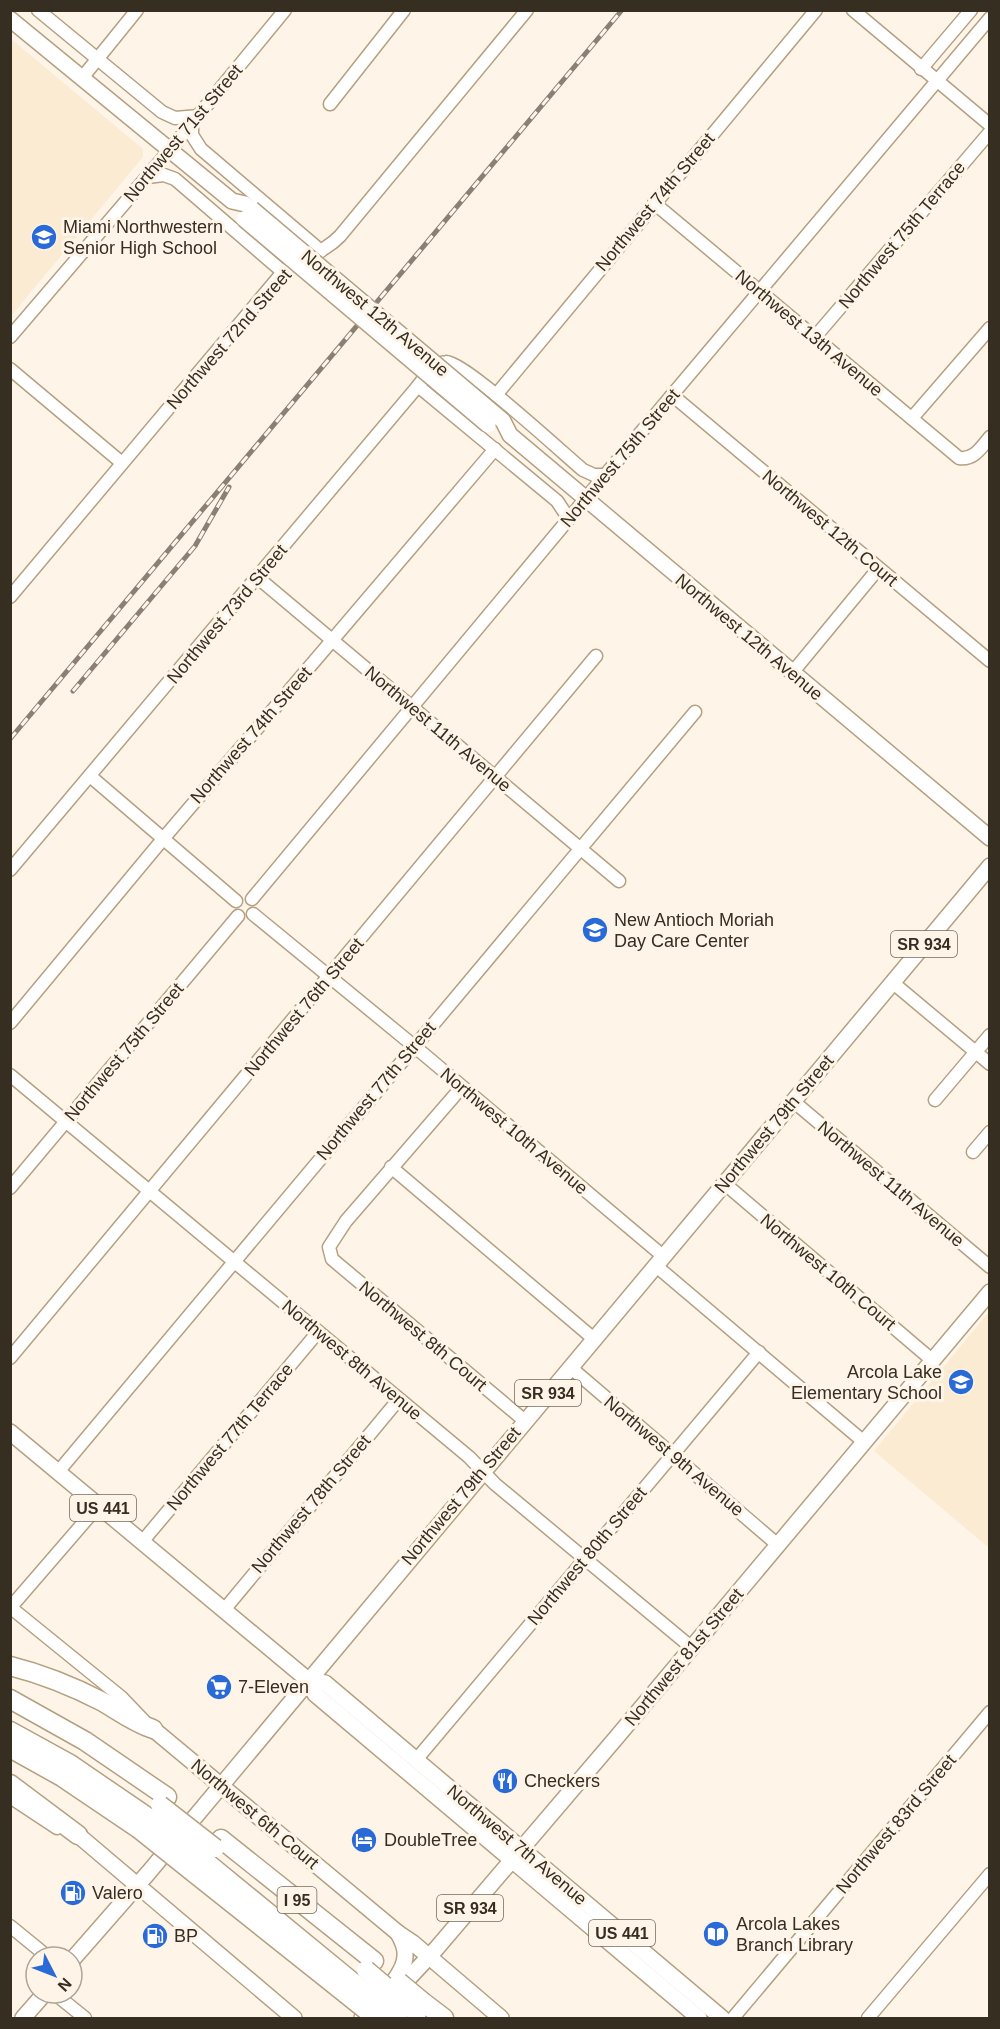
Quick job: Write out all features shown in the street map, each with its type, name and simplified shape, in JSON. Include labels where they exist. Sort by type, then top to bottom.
[{"type":"highway","points":[[10,1666],[63,1684],[103,1703],[136,1723],[153,1729]]},
{"type":"highway","name":"I 95","points":[[10,1699],[85,1741],[154,1813],[360,1977],[421,2011],[444,2019]]},
{"type":"highway","points":[[10,1711],[93,1758],[154,1813]]},
{"type":"highway","points":[[10,1731],[154,1813]]},
{"type":"highway","name":"I 95","points":[[10,1748],[62,1777],[154,1813],[360,1977],[375,2019]]},
{"type":"highway","points":[[10,1784],[78,1835]]},
{"type":"highway","points":[[360,1977],[398,2019]]},
{"type":"main road","name":"Northwest 12th Avenue","points":[[10,19],[232,201],[236,213],[248,214],[492,420],[495,431],[510,435],[990,838]]},
{"type":"main road","name":"Northwest 79th Street","points":[[84,1946],[990,866]]},
{"type":"main road","name":"Northwest 81st Street","points":[[375,2019],[990,1292]]},
{"type":"main road","name":"Northwest 7th Avenue","points":[[10,1432],[308,1680],[315,1694],[722,2019]]},
{"type":"main road","name":"Northwest 7th Avenue","points":[[308,1680],[325,1683],[416,1760],[516,1854],[699,2019]]},
{"type":"main road","name":"Northwest 6th Court","points":[[153,1729],[398,1934],[429,1956],[501,2019]]},
{"type":"main road","points":[[78,1835],[294,2019]]},
{"type":"main road","points":[[362,2019],[403,1965],[406,1953],[398,1934]]},
{"type":"main road","points":[[23,2019],[35,2005]]},
{"type":"street","points":[[38,10],[169,117],[195,119]]},
{"type":"street","points":[[82,78],[137,10]]},
{"type":"street","name":"Northwest 71st Street","points":[[10,338],[170,150],[285,10]]},
{"type":"street","points":[[330,104],[404,10]]},
{"type":"street","name":"Northwest 72nd Street","points":[[10,597],[284,272],[321,251],[340,236],[527,10]]},
{"type":"street","name":"Northwest 74th Street","points":[[496,394],[816,10]]},
{"type":"street","points":[[853,10],[990,125]]},
{"type":"street","points":[[921,69],[970,10]]},
{"type":"street","name":"Northwest 75th Street","points":[[252,899],[990,18]]},
{"type":"street","name":"Northwest 12th Avenue","points":[[195,119],[192,135],[201,149],[321,251]]},
{"type":"street","name":"Northwest 75th Terrace","points":[[815,337],[990,132]]},
{"type":"street","name":"Northwest 12th Avenue","points":[[147,177],[164,175],[175,179],[284,272]]},
{"type":"street","name":"Northwest 13th Avenue","points":[[654,203],[959,458],[967,459],[974,455],[990,437]]},
{"type":"street","points":[[912,418],[990,328]]},
{"type":"street","name":"Northwest 12th Avenue","points":[[445,362],[457,364],[496,394],[584,470],[594,475],[606,475]]},
{"type":"street","name":"Northwest 73rd Street","points":[[10,870],[418,386],[435,367],[445,362]]},
{"type":"street","points":[[10,369],[123,463]]},
{"type":"street","name":"Northwest 12th Avenue","points":[[418,386],[556,501],[569,519]]},
{"type":"street","name":"Northwest 12th Court","points":[[672,395],[990,661]]},
{"type":"street","name":"Northwest 74th Street","points":[[10,1023],[163,838],[495,449]]},
{"type":"street","points":[[792,673],[878,569]]},
{"type":"street","name":"Northwest 11th Avenue","points":[[257,578],[619,881]]},
{"type":"street","name":"Northwest 76th Street","points":[[10,1358],[596,656]]},
{"type":"street","name":"Northwest 77th Street","points":[[58,1472],[695,712]]},
{"type":"street","points":[[90,776],[236,901]]},
{"type":"street","points":[[244,896],[252,899],[256,908],[253,914],[248,918],[238,916],[234,909],[236,901],[244,896]]},
{"type":"street","name":"Northwest 10th Avenue","points":[[253,914],[414,1046],[759,1352],[864,1442]]},
{"type":"street","name":"Northwest 75th Street","points":[[10,1188],[238,916]]},
{"type":"street","points":[[892,982],[990,1064]]},
{"type":"street","points":[[935,1100],[990,1035]]},
{"type":"street","name":"Northwest 8th Avenue","points":[[10,1075],[469,1457],[495,1484],[691,1647]]},
{"type":"street","points":[[461,1088],[391,1167],[594,1339]]},
{"type":"street","name":"Northwest 11th Avenue","points":[[793,1101],[990,1268]]},
{"type":"street","points":[[973,1152],[990,1132]]},
{"type":"street","name":"Northwest 8th Court","points":[[391,1167],[346,1221],[329,1247],[332,1259],[525,1421]]},
{"type":"street","name":"Northwest 10th Court","points":[[724,1183],[932,1360]]},
{"type":"street","name":"Northwest 77th Terrace","points":[[142,1542],[318,1332]]},
{"type":"street","name":"Northwest 80th Street","points":[[416,1760],[759,1352]]},
{"type":"street","name":"Northwest 9th Avenue","points":[[570,1367],[778,1545]]},
{"type":"street","name":"Northwest 78th Street","points":[[224,1610],[399,1399]]},
{"type":"street","points":[[11,1607],[99,1505]]},
{"type":"street","name":"Northwest 6th Court","points":[[11,1607],[121,1697],[153,1729]]},
{"type":"street","name":"Northwest 83rd Street","points":[[733,2019],[990,1712]]},
{"type":"street","points":[[10,1797],[66,1833],[78,1835]]},
{"type":"street","points":[[868,2019],[990,1874]]},
{"type":"street","points":[[10,1926],[33,1945]]},
{"type":"street","points":[[68,2005],[85,2019]]},
{"type":"shaded area","name":"Miami Northwestern Senior High School","points":[[11,39],[143,149],[143,157],[11,316]]},
{"type":"shaded area","name":"Arcola Lake Elementary School","points":[[989,1312],[989,1548],[874,1451]]},
{"type":"railway","points":[[10,739],[622,10]]},
{"type":"railway","points":[[73,691],[195,546],[229,487]]},
{"type":"place","name":"Miami Northwestern Senior High School","points":[[44,237]]},
{"type":"place","name":"New Antioch Moriah Day Care Center","points":[[595,930]]},
{"type":"place","name":"Arcola Lake Elementary School","points":[[961,1382]]},
{"type":"place","name":"7-Eleven","points":[[219,1687]]},
{"type":"place","name":"Checkers","points":[[505,1781]]},
{"type":"place","name":"DoubleTree","points":[[364,1840]]},
{"type":"place","name":"Valero","points":[[73,1893]]},
{"type":"place","name":"Arcola Lakes Branch Library","points":[[716,1934]]},
{"type":"place","name":"BP","points":[[155,1936]]}]
